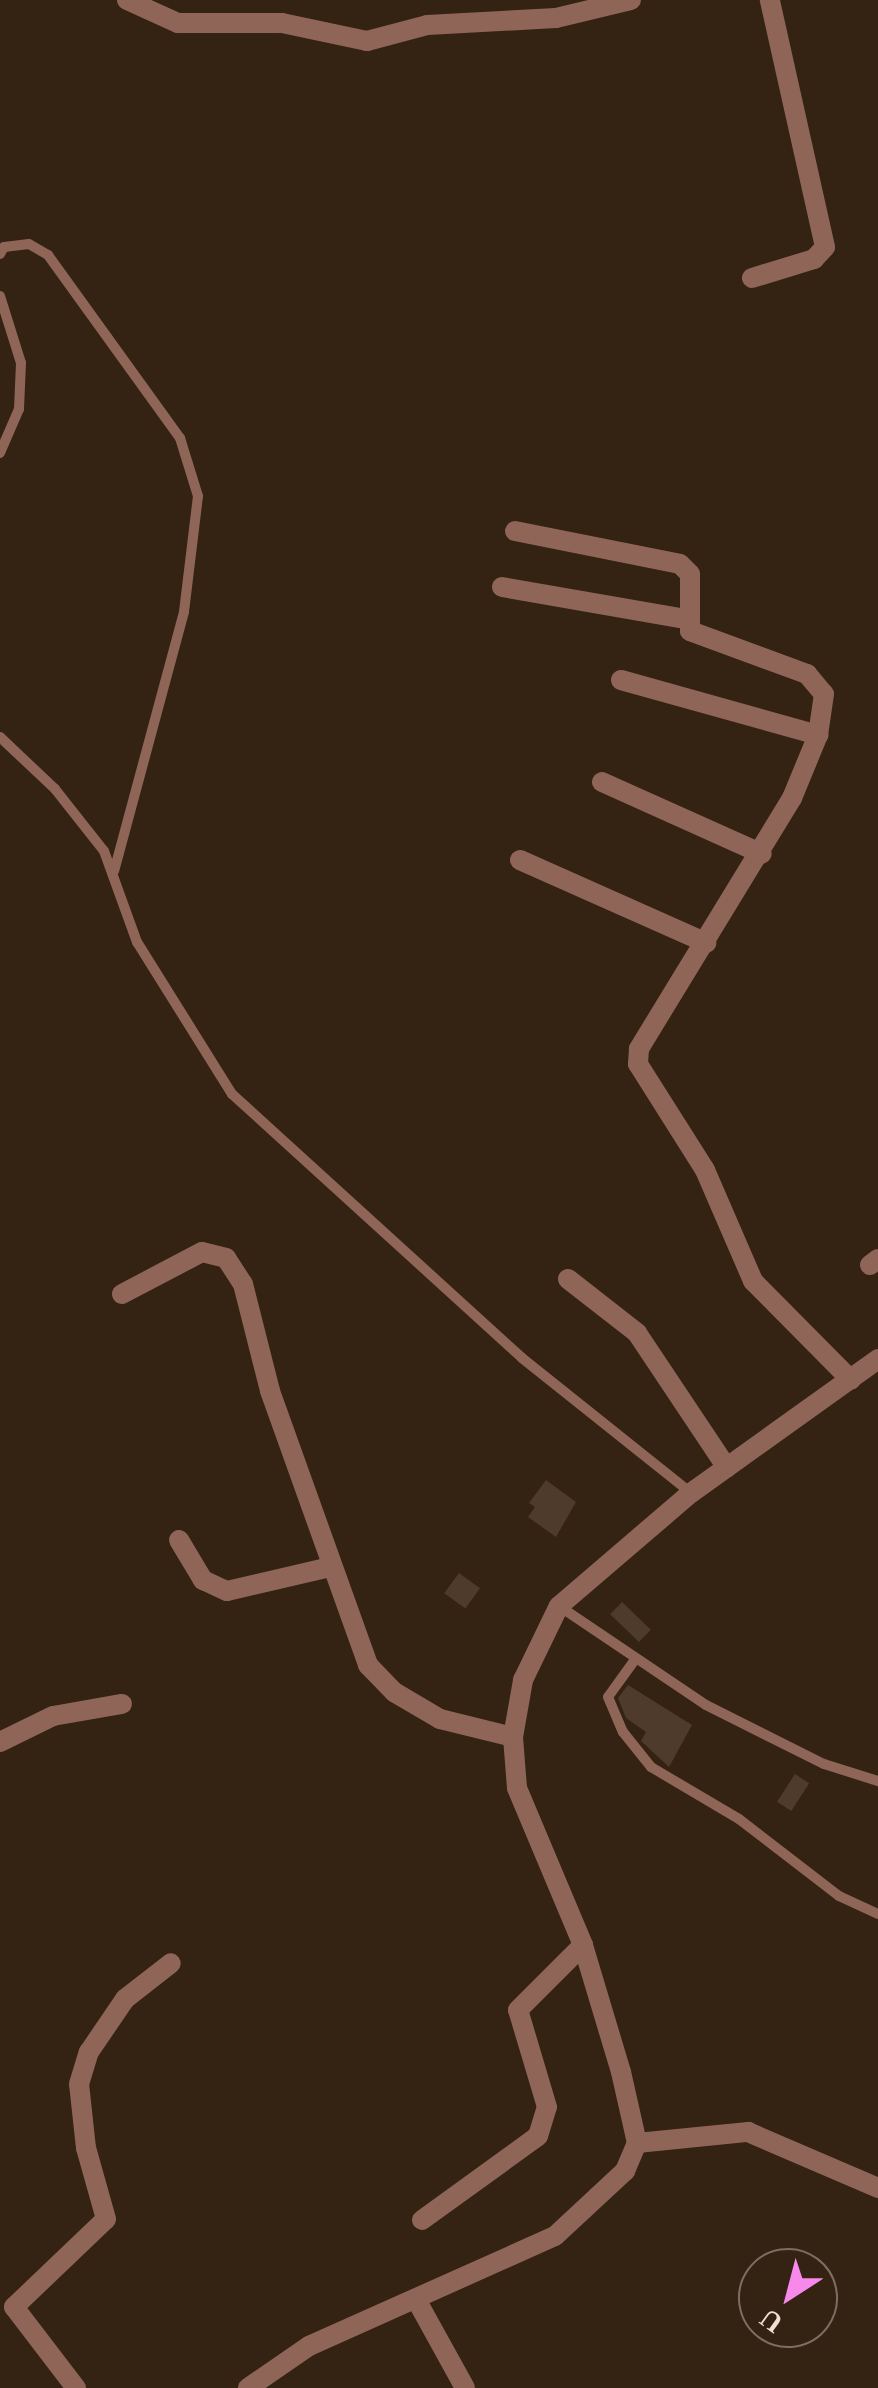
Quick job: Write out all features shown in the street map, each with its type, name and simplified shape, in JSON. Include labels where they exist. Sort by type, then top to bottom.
[{"type":"street","points":[[127,0],[178,23],[282,22],[367,41],[427,25],[556,18],[631,0]]},
{"type":"street","points":[[752,278],[814,259],[825,246],[770,0]]},
{"type":"street","points":[[515,530],[680,564],[690,574],[686,619]]},
{"type":"street","points":[[502,587],[686,619],[702,637],[807,674],[824,694],[818,735],[762,854],[639,1049],[638,1064],[704,1170],[753,1282],[851,1380]]},
{"type":"street","points":[[622,680],[818,735]]},
{"type":"street","points":[[602,782],[762,854]]},
{"type":"street","points":[[520,860],[706,943]]},
{"type":"street","points":[[122,1294],[202,1252],[226,1258],[243,1284],[270,1391],[354,1640],[380,1681],[440,1718],[513,1738]]},
{"type":"street","points":[[568,1279],[638,1333],[727,1468]]},
{"type":"street","points":[[248,2388],[309,2346],[418,2301],[556,2236],[614,2187],[637,2142],[583,1945],[523,1807],[513,1738],[528,1665],[558,1606],[691,1493],[878,1359]]},
{"type":"street","points":[[179,1540],[203,1580],[227,1591],[330,1567]]},
{"type":"street","points":[[0,1742],[53,1716],[122,1704]]},
{"type":"street","points":[[422,2220],[538,2136],[547,2107],[518,2010],[583,1945]]},
{"type":"street","points":[[76,2388],[14,2307],[106,2219],[86,2148],[79,2084],[88,2052],[124,2000],[170,1963]]},
{"type":"street","points":[[637,2142],[748,2132],[878,2188]]},
{"type":"street","points":[[418,2301],[465,2388]]},
{"type":"lane","points":[[0,254],[4,247],[29,244],[48,255],[180,438],[198,496],[180,628],[114,872]]},
{"type":"lane","points":[[0,296],[20,363],[19,410],[0,452]]},
{"type":"lane","points":[[0,737],[55,789],[114,872],[138,942],[232,1094],[522,1358],[691,1493]]},
{"type":"lane","points":[[558,1606],[634,1660],[774,1741],[878,1781]]},
{"type":"lane","points":[[634,1660],[608,1698],[623,1732],[651,1768],[739,1819],[840,1896],[878,1914]]},
{"type":"building","points":[[546,1480],[576,1502],[556,1537],[528,1517],[535,1507],[529,1503]]},
{"type":"building","points":[[459,1573],[480,1588],[465,1609],[444,1593]]},
{"type":"building","points":[[622,1602],[651,1630],[639,1642],[610,1614]]},
{"type":"building","points":[[628,1685],[692,1725],[669,1767],[641,1741],[646,1732],[626,1718],[618,1698]]},
{"type":"building","points":[[795,1774],[809,1783],[791,1811],[777,1802]]}]
